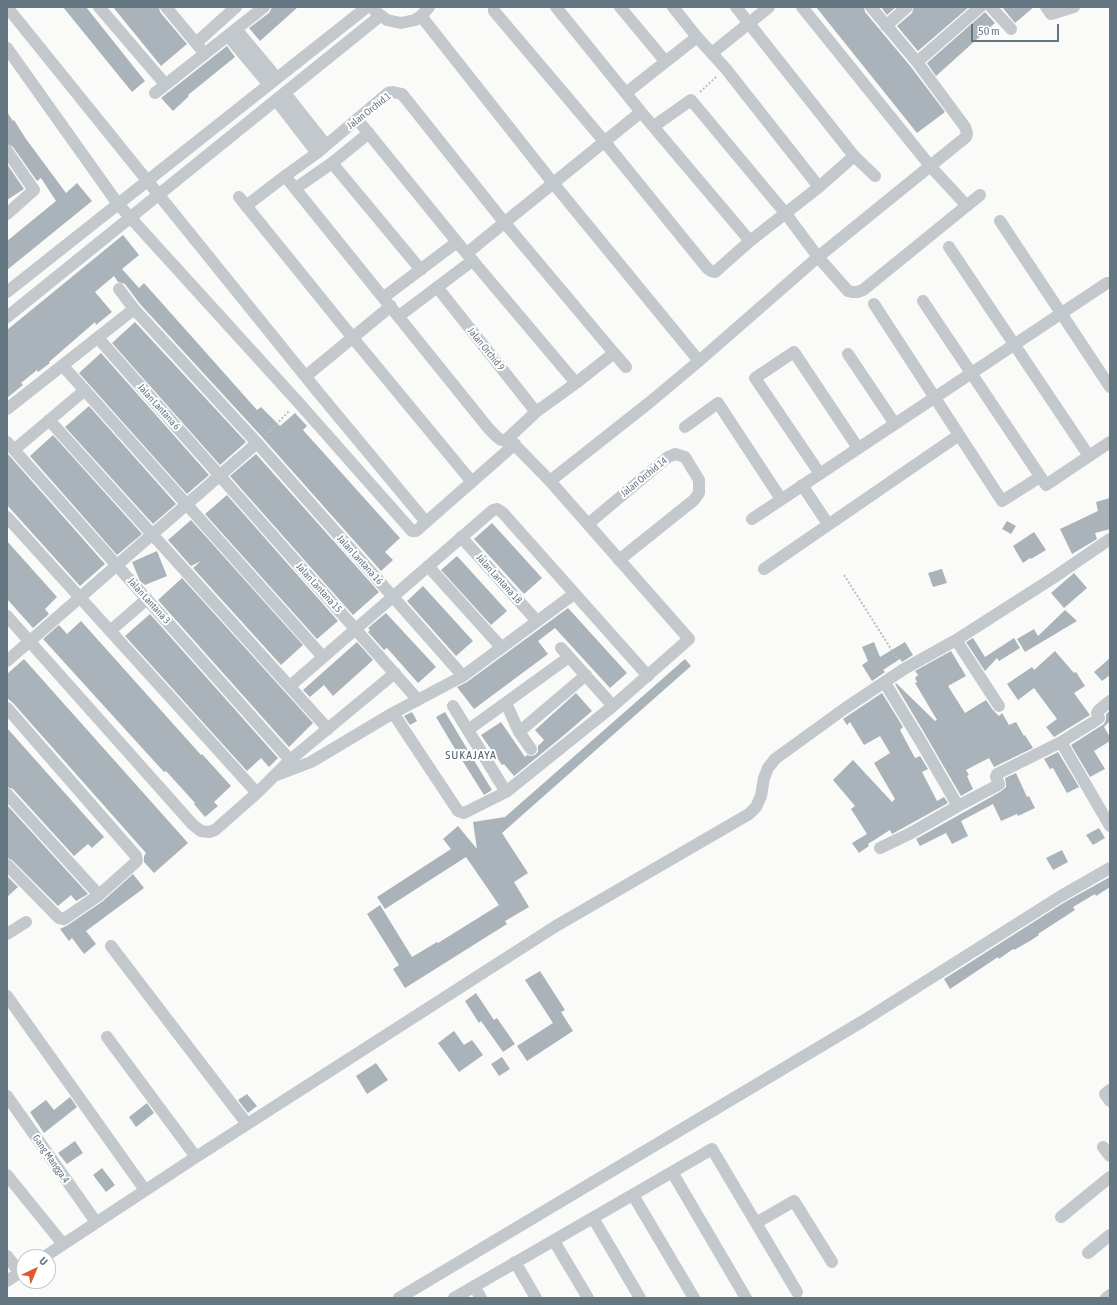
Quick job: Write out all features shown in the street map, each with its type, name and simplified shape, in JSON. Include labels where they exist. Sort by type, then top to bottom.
[{"type":"street","points":[[7,7],[158,195],[426,522]]},
{"type":"street","points":[[99,7],[165,84]]},
{"type":"street","points":[[166,7],[205,54]]},
{"type":"street","points":[[155,93],[264,7]]},
{"type":"street","points":[[7,292],[367,7]]},
{"type":"street","points":[[372,7],[380,16],[387,20],[401,23],[408,22],[425,11],[554,183],[699,361]]},
{"type":"street","points":[[494,7],[494,11],[711,271],[715,272],[750,241],[786,214],[854,156]]},
{"type":"street","points":[[556,7],[641,112],[750,241]]},
{"type":"street","points":[[620,7],[665,62]]},
{"type":"street","points":[[673,7],[697,37],[726,68],[819,187]]},
{"type":"street","points":[[736,7],[854,156],[875,176]]},
{"type":"street","points":[[712,54],[769,7]]},
{"type":"street","points":[[802,7],[931,167],[967,206]]},
{"type":"street","points":[[550,481],[699,361],[818,257],[931,167],[966,137],[967,133],[965,127],[917,62],[871,7]]},
{"type":"street","points":[[886,26],[907,7]]},
{"type":"street","points":[[917,62],[980,7]]},
{"type":"street","points":[[991,7],[1011,29]]},
{"type":"street","points":[[1046,7],[1051,14],[1074,7]]},
{"type":"street","points":[[196,44],[228,9]]},
{"type":"street","points":[[7,317],[380,16]]},
{"type":"street","points":[[232,32],[273,82]]},
{"type":"street","points":[[626,93],[697,37]]},
{"type":"street","points":[[8,51],[118,204],[298,402],[410,530],[414,532],[416,532],[472,482],[512,441],[536,412],[614,353]]},
{"type":"street","name":"Jalan Orchid.1","points":[[353,338],[243,201],[285,176],[322,149],[388,93],[393,92],[402,94],[504,222],[626,367]]},
{"type":"street","points":[[280,97],[322,149]]},
{"type":"street","points":[[654,126],[691,100],[786,214],[818,257],[848,291],[857,292],[863,290],[980,195]]},
{"type":"street","points":[[399,316],[437,287],[504,222],[641,112]]},
{"type":"street","points":[[357,119],[469,257],[576,383]]},
{"type":"street","points":[[296,188],[332,163],[369,133]]},
{"type":"street","points":[[7,151],[38,194],[7,214]]},
{"type":"street","points":[[332,163],[420,270]]},
{"type":"street","points":[[285,176],[497,437],[504,441],[512,441],[550,481],[689,638],[688,641],[613,706],[506,792],[464,813],[458,811],[393,713]]},
{"type":"street","points":[[1000,222],[1110,387]]},
{"type":"street","points":[[306,376],[353,338],[420,270],[457,242]]},
{"type":"street","points":[[949,247],[1089,456]]},
{"type":"street","points":[[752,519],[1106,283]]},
{"type":"street","name":"Jalan Orchid 9","points":[[437,287],[536,412]]},
{"type":"street","name":"Jalan Lantana 16","points":[[119,289],[134,309],[257,444],[463,676]]},
{"type":"street","points":[[923,301],[1046,485],[1089,456],[1109,445]]},
{"type":"street","points":[[874,304],[1002,501],[1040,477]]},
{"type":"street","points":[[8,405],[63,366],[134,309]]},
{"type":"street","name":"Jalan Lantana 6","points":[[98,338],[220,476]]},
{"type":"street","points":[[353,338],[472,482]]},
{"type":"street","points":[[820,474],[755,378],[794,352],[858,448]]},
{"type":"street","points":[[848,354],[895,424]]},
{"type":"street","points":[[63,366],[323,657]]},
{"type":"street","points":[[11,446],[49,420],[85,390]]},
{"type":"street","points":[[685,427],[718,403],[781,499]]},
{"type":"street","points":[[49,420],[328,729]]},
{"type":"street","points":[[764,569],[959,435]]},
{"type":"street","points":[[7,662],[257,444]]},
{"type":"street","name":"Jalan Lantana 3","points":[[11,446],[290,760]]},
{"type":"street","name":"Jalan Orchid 14","points":[[588,524],[668,457],[676,454],[685,457],[699,480],[699,493],[694,500],[619,560]]},
{"type":"street","name":"Jalan Lantana 15","points":[[220,476],[418,700]]},
{"type":"street","points":[[802,485],[828,524]]},
{"type":"street","points":[[290,686],[461,537],[493,510],[497,509],[648,676]]},
{"type":"street","points":[[7,517],[257,793]]},
{"type":"street","name":"Jalan Lantana 18","points":[[461,537],[537,621]]},
{"type":"street","points":[[56,1249],[196,1156],[556,926],[749,814],[756,807],[761,796],[764,778],[768,768],[775,759],[844,709],[904,669],[956,640],[1053,578],[1110,539]]},
{"type":"street","points":[[428,566],[502,647]]},
{"type":"street","points":[[274,776],[311,762],[393,713],[463,676],[574,594]]},
{"type":"street","points":[[110,631],[147,599]]},
{"type":"street","points":[[7,616],[193,825],[201,831],[209,832],[216,830],[257,793],[290,760],[395,673]]},
{"type":"street","points":[[956,640],[1000,706]]},
{"type":"street","points":[[468,730],[506,703],[565,653],[613,706]]},
{"type":"street","points":[[519,732],[586,675]]},
{"type":"street","points":[[884,683],[921,742],[958,806]]},
{"type":"street","points":[[880,848],[939,818],[998,784],[996,777],[997,774],[1061,742],[1098,719],[1098,711],[1110,701]]},
{"type":"street","points":[[506,703],[519,732],[531,750]]},
{"type":"street","points":[[453,706],[506,792]]},
{"type":"street","points":[[7,708],[136,856],[137,860],[99,894],[67,918],[62,919],[7,865]]},
{"type":"street","points":[[1061,742],[1110,826]]},
{"type":"street","points":[[7,794],[99,894]]},
{"type":"street","points":[[399,1298],[863,1022],[1061,896],[1110,868]]},
{"type":"street","points":[[7,934],[26,922]]},
{"type":"street","points":[[111,946],[247,1124]]},
{"type":"street","points":[[7,996],[145,1190]]},
{"type":"street","points":[[107,1037],[196,1156]]},
{"type":"street","points":[[1110,1090],[1105,1094],[1110,1101]]},
{"type":"street","name":"Gang Mangga.4","points":[[7,1096],[96,1222]]},
{"type":"street","points":[[454,1298],[712,1149],[797,1292]]},
{"type":"street","points":[[672,1172],[746,1298]]},
{"type":"street","points":[[1061,1217],[1110,1176]]},
{"type":"street","points":[[8,1178],[63,1244]]},
{"type":"street","points":[[633,1195],[694,1298]]},
{"type":"street","points":[[756,1223],[794,1201],[832,1262]]},
{"type":"street","points":[[593,1218],[640,1298]]},
{"type":"street","points":[[1088,1253],[1110,1235]]},
{"type":"street","points":[[554,1241],[588,1298]]},
{"type":"street","points":[[7,1256],[16,1265]]},
{"type":"street","points":[[515,1262],[536,1298]]},
{"type":"street","points":[[7,1281],[16,1275]]},
{"type":"street","points":[[474,1286],[481,1298]]},
{"type":"street","points":[[1106,1298],[1110,1295]]},
{"type":"path","points":[[691,100],[726,68]]},
{"type":"path","points":[[257,444],[298,402]]},
{"type":"path","points":[[844,575],[904,669]]},
{"type":"building","points":[[63,7],[86,7],[145,81],[132,92]]},
{"type":"building","points":[[113,7],[159,7],[160,12],[187,44],[161,66]]},
{"type":"building","points":[[272,7],[298,7],[260,41],[249,28],[269,13]]},
{"type":"building","points":[[816,7],[864,7],[865,12],[911,67],[945,112],[917,133]]},
{"type":"building","points":[[881,7],[896,7],[887,15]]},
{"type":"building","points":[[914,7],[969,7],[918,51],[897,26],[912,13]]},
{"type":"building","points":[[1002,7],[1034,7],[1015,23]]},
{"type":"building","points":[[985,12],[995,23],[936,76],[927,63]]},
{"type":"building","points":[[227,46],[235,57],[188,95],[189,96],[173,111],[161,98]]},
{"type":"building","points":[[7,112],[66,193],[77,183],[92,201],[7,270],[7,241],[56,201],[41,178],[37,181],[13,147],[7,144]]},
{"type":"building","points":[[7,164],[24,189],[7,200]]},
{"type":"building","points":[[123,235],[139,255],[122,269],[139,288],[144,283],[257,410],[261,407],[280,426],[295,413],[307,426],[303,430],[400,538],[385,552],[393,560],[381,571],[263,438],[140,304],[125,284],[118,282],[114,276],[95,292],[112,312],[96,325],[95,322],[49,362],[50,363],[38,372],[37,370],[21,383],[23,385],[7,398],[7,330]]},
{"type":"building","points":[[135,322],[246,442],[220,465],[112,343]]},
{"type":"building","points":[[101,353],[209,475],[187,494],[79,373]]},
{"type":"building","points":[[89,406],[176,504],[153,524],[65,427]]},
{"type":"building","points":[[53,435],[142,534],[117,555],[30,456]]},
{"type":"building","points":[[7,453],[105,564],[80,586],[7,505]]},
{"type":"building","points":[[256,454],[379,592],[353,615],[230,476]]},
{"type":"building","points":[[227,495],[338,621],[317,639],[205,514]]},
{"type":"building","points":[[1110,498],[1110,529],[1095,533],[1097,539],[1072,554],[1060,529],[1098,511],[1096,502]]},
{"type":"building","points":[[191,520],[303,645],[281,665],[193,568],[201,561],[191,566],[168,540]]},
{"type":"building","points":[[1007,521],[1016,526],[1011,534],[1002,529]]},
{"type":"building","points":[[492,523],[542,578],[524,594],[474,539]]},
{"type":"building","points":[[1034,532],[1046,550],[1023,563],[1013,546]]},
{"type":"building","points":[[7,541],[57,597],[45,609],[49,614],[33,628],[7,599]]},
{"type":"building","points":[[157,551],[167,576],[145,585],[140,581],[132,562]]},
{"type":"building","points":[[457,556],[507,611],[491,625],[441,570]]},
{"type":"building","points":[[942,569],[947,583],[933,587],[928,573]]},
{"type":"building","points":[[1074,573],[1087,588],[1064,608],[1051,593]]},
{"type":"building","points":[[182,578],[313,723],[289,747],[158,600]]},
{"type":"building","points":[[423,586],[473,641],[456,656],[407,601]]},
{"type":"building","points":[[568,608],[627,673],[610,688],[555,628],[538,641],[548,654],[474,709],[457,687],[467,682]]},
{"type":"building","points":[[1065,610],[1077,621],[1025,652],[1017,639],[1034,629],[1038,636]]},
{"type":"building","points":[[386,613],[436,667],[418,683],[387,648],[384,650],[368,632],[370,630],[368,628]]},
{"type":"building","points":[[150,614],[278,758],[269,767],[261,758],[247,771],[125,636]]},
{"type":"building","points":[[81,621],[201,755],[202,754],[231,786],[214,802],[218,806],[205,817],[194,804],[195,803],[166,771],[164,772],[43,639],[59,625],[67,634]]},
{"type":"building","points":[[973,638],[985,657],[1014,638],[1020,648],[999,661],[997,658],[985,671],[966,642]]},
{"type":"building","points":[[357,642],[373,660],[333,696],[324,685],[310,697],[303,690]]},
{"type":"building","points":[[874,642],[880,657],[905,642],[913,655],[902,662],[900,659],[883,670],[885,672],[872,681],[862,665],[868,661],[862,647]]},
{"type":"building","points":[[951,651],[966,676],[948,686],[965,713],[986,700],[999,716],[1002,713],[1009,725],[1016,722],[1033,748],[994,767],[989,758],[966,770],[973,789],[961,796],[895,684],[896,683],[935,721],[937,720],[915,683],[917,682],[915,678],[918,675],[915,671]]},
{"type":"building","points":[[1055,651],[1074,673],[1076,672],[1085,686],[1074,693],[1090,715],[1054,737],[1046,727],[1057,719],[1034,688],[1018,700],[1007,684],[1032,667],[1034,670]]},
{"type":"building","points":[[1110,658],[1110,675],[1102,681],[1094,672]]},
{"type":"building","points":[[24,659],[188,843],[154,873],[144,862],[144,856],[146,853],[7,698],[7,674]]},
{"type":"building","points":[[685,659],[691,666],[502,833],[528,873],[514,882],[529,907],[505,921],[507,924],[405,988],[393,969],[399,965],[367,914],[380,905],[412,957],[437,942],[438,943],[499,905],[466,857],[385,909],[377,897],[451,849],[443,839],[458,826],[477,849],[473,822],[505,817]]},
{"type":"building","points":[[576,693],[592,711],[514,776],[504,764],[502,765],[481,735],[501,722],[525,757],[527,755],[535,755],[538,752],[538,746],[544,740],[535,730]]},
{"type":"building","points":[[882,693],[903,727],[900,730],[915,758],[920,756],[928,769],[922,772],[937,801],[944,797],[948,803],[892,834],[890,830],[868,844],[869,846],[859,853],[852,843],[867,834],[851,809],[855,806],[833,780],[853,760],[892,802],[895,799],[874,763],[890,753],[880,736],[864,745],[850,722],[847,725],[843,719]]},
{"type":"building","points":[[1110,711],[1110,721],[1104,727],[1110,737],[1110,741],[1094,751],[1105,769],[1090,777],[1071,745],[1104,724],[1106,714]]},
{"type":"building","points":[[412,712],[417,721],[410,725],[404,716]]},
{"type":"building","points":[[445,712],[492,790],[484,795],[436,717]]},
{"type":"building","points":[[7,728],[104,837],[92,848],[88,844],[74,856],[13,789],[7,787]]},
{"type":"building","points":[[1058,752],[1079,787],[1067,793],[1053,768],[1050,769],[1044,759]]},
{"type":"building","points":[[1016,773],[1027,797],[1029,796],[1035,808],[1018,816],[1017,814],[1001,821],[993,804],[961,821],[968,836],[952,844],[946,833],[920,846],[916,839],[1000,792],[1006,787],[1005,778]]},
{"type":"building","points":[[7,805],[88,894],[76,901],[71,895],[58,906],[12,860],[7,858]]},
{"type":"building","points":[[1099,828],[1105,838],[1093,845],[1086,835]]},
{"type":"building","points":[[1062,850],[1068,862],[1053,870],[1046,858]]},
{"type":"building","points":[[133,874],[144,888],[86,931],[96,944],[84,954],[72,938],[69,941],[60,929],[103,901]]},
{"type":"building","points":[[7,876],[18,887],[7,897]]},
{"type":"building","points":[[1110,877],[1110,887],[1096,896],[1095,894],[1073,907],[1075,910],[1038,934],[1039,935],[1030,941],[1014,950],[1013,949],[999,959],[998,957],[950,989],[944,979],[1065,902]]},
{"type":"building","points":[[540,971],[565,1010],[561,1012],[573,1031],[527,1061],[517,1046],[553,1023],[525,980]]},
{"type":"building","points":[[476,993],[494,1020],[497,1018],[515,1044],[503,1052],[481,1021],[479,1023],[465,1001]]},
{"type":"building","points":[[454,1031],[464,1045],[472,1040],[483,1055],[459,1072],[438,1043]]},
{"type":"building","points":[[502,1057],[510,1069],[499,1076],[491,1064]]},
{"type":"building","points":[[376,1063],[388,1080],[367,1094],[356,1076]]},
{"type":"building","points":[[247,1094],[257,1106],[248,1113],[238,1100]]},
{"type":"building","points":[[70,1097],[77,1107],[44,1133],[30,1112],[46,1100],[54,1110]]},
{"type":"building","points":[[147,1103],[154,1113],[136,1127],[129,1117]]},
{"type":"building","points":[[75,1141],[83,1153],[67,1164],[58,1153]]},
{"type":"building","points":[[102,1168],[115,1185],[106,1192],[93,1175]]},
{"type":"district","name":"SUKAJAYA","points":[[471,755]]}]
